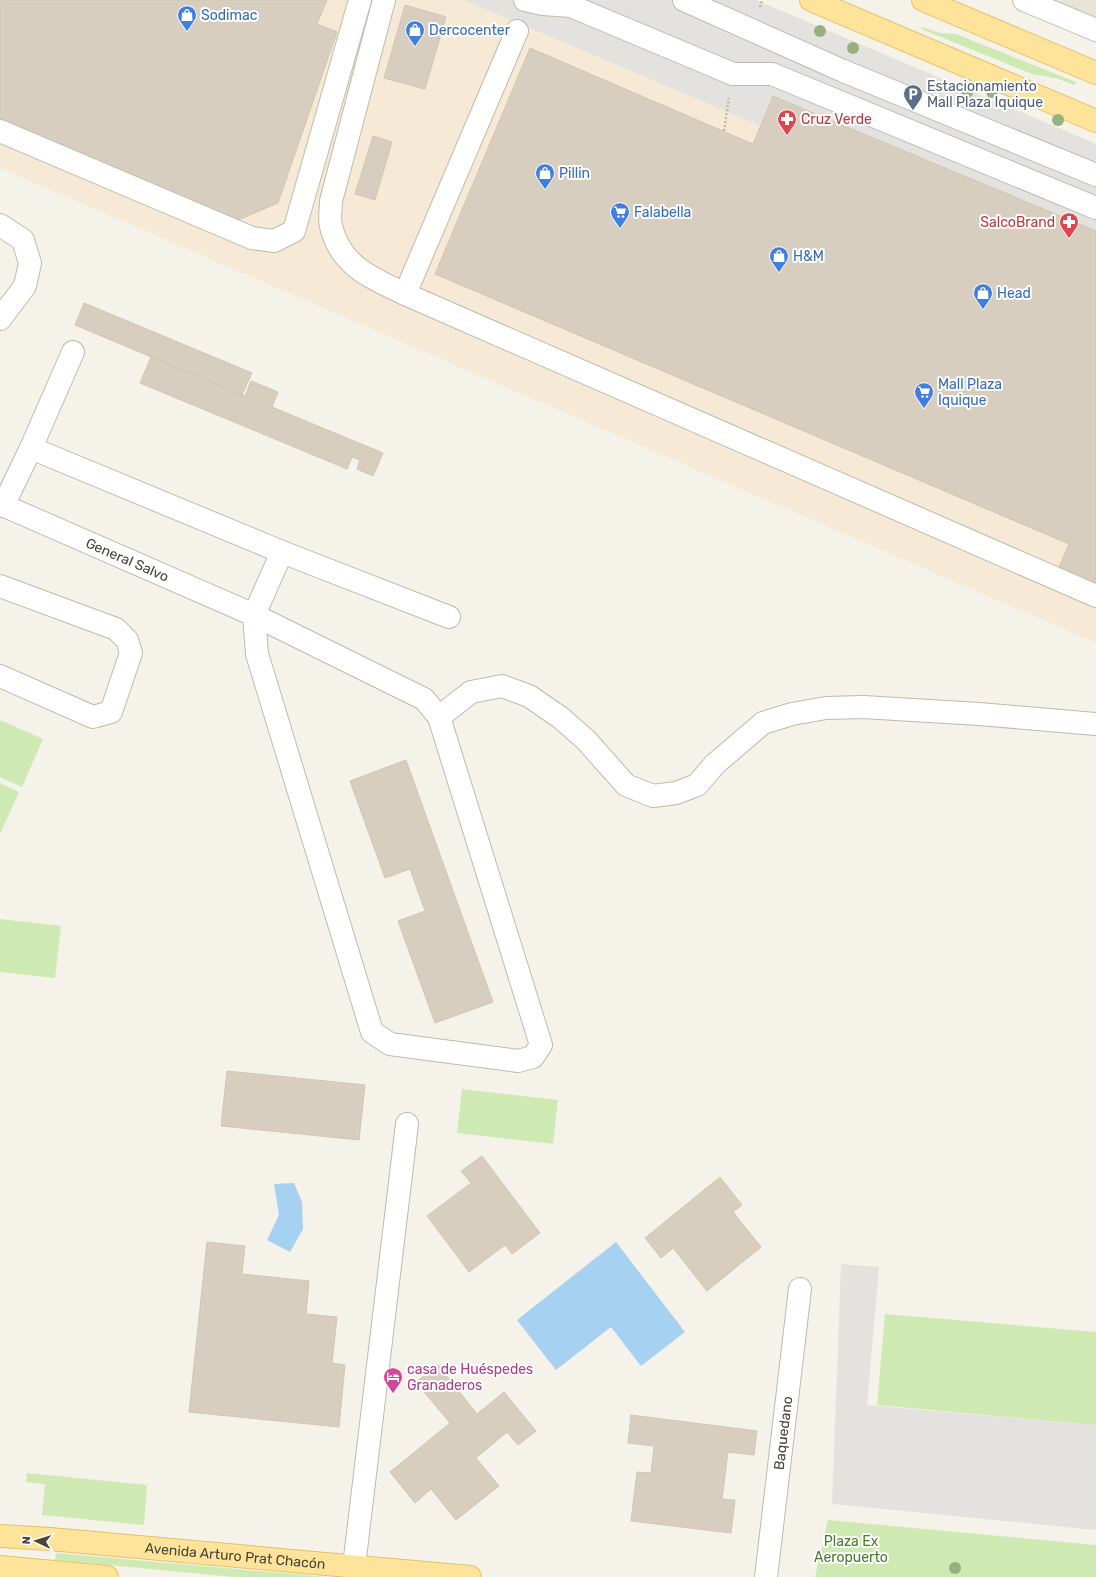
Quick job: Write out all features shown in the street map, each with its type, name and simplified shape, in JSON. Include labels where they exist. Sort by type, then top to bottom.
[{"type":"main road","points":[[811,0],[1096,121]]},
{"type":"main road","points":[[923,0],[1096,73]]},
{"type":"main road","name":"Avenida Arturo Prat Chacón","points":[[0,1536],[50,1539],[470,1577]]},
{"type":"main road","points":[[0,1567],[107,1577]]},
{"type":"street","points":[[0,131],[252,238],[274,241],[294,231],[360,0]]},
{"type":"street","points":[[396,0],[382,8],[330,201],[331,225],[337,244],[350,263],[365,274],[405,294],[1096,596]]},
{"type":"street","points":[[526,0],[543,4],[571,6],[733,74],[772,74],[1096,208]]},
{"type":"street","points":[[684,0],[841,70],[1096,174]]},
{"type":"street","points":[[1032,2],[1096,30]]},
{"type":"street","points":[[405,294],[517,31]]},
{"type":"street","points":[[0,225],[23,240],[30,263],[25,286],[0,319]]},
{"type":"street","points":[[2,505],[31,448],[72,352]]},
{"type":"street","points":[[31,448],[282,552],[449,617]]},
{"type":"street","name":"General Salvo","points":[[2,505],[254,615],[424,699],[439,717]]},
{"type":"street","points":[[282,552],[254,615],[257,654],[372,1032],[390,1044],[518,1061],[533,1057],[541,1045],[439,717],[472,692],[502,686],[529,696],[561,718],[581,735],[626,785],[653,796],[676,793],[697,784],[715,764],[763,723],[799,712],[826,708],[863,707],[979,714],[1096,724]]},
{"type":"street","points":[[0,586],[116,629],[127,640],[132,653],[111,712],[93,717],[0,676]]},
{"type":"street","points":[[354,1566],[407,1124]]},
{"type":"street","name":"Baquedano","points":[[766,1577],[800,1289]]},
{"type":"shaded area","points":[[0,0],[756,0],[1096,144],[1096,643],[0,168]]},
{"type":"shaded area","name":"Estacionamiento Mall Plaza Iquique","points":[[464,0],[756,0],[1096,144],[1096,231],[774,96],[761,126]]},
{"type":"shaded area","points":[[1018,0],[1096,0],[1096,33]]},
{"type":"shaded area","points":[[841,1264],[879,1267],[867,1405],[1096,1425],[1096,1530],[832,1504]]},
{"type":"green space","points":[[922,27],[940,33],[956,34],[1076,82],[1075,85],[1055,78],[1032,74],[921,29]]},
{"type":"green space","points":[[0,720],[43,739],[22,787],[0,777]]},
{"type":"green space","points":[[0,783],[19,792],[0,834]]},
{"type":"green space","points":[[0,919],[61,926],[55,978],[0,972]]},
{"type":"green space","points":[[462,1089],[558,1100],[553,1144],[457,1133]]},
{"type":"green space","points":[[885,1314],[1096,1332],[1096,1425],[877,1405]]},
{"type":"green space","points":[[27,1473],[147,1485],[144,1525],[42,1515],[45,1484],[26,1482]]},
{"type":"green space","name":"Plaza Ex Aeropuerto","points":[[828,1520],[1096,1545],[1096,1577],[815,1577]]},
{"type":"green space","points":[[56,1553],[327,1577],[234,1577],[55,1560]]},
{"type":"water","points":[[294,1183],[302,1202],[303,1229],[290,1252],[267,1240],[279,1215],[274,1184]]},
{"type":"water","points":[[616,1242],[685,1332],[641,1366],[611,1327],[556,1370],[517,1320]]},
{"type":"building","points":[[0,0],[327,0],[317,24],[337,32],[278,203],[236,221],[0,118]]},
{"type":"building","name":"Dercocenter","points":[[405,5],[446,17],[425,89],[384,78]]},
{"type":"building","name":"Mall Plaza Iquique","points":[[530,48],[753,144],[773,96],[1096,231],[1096,589],[1057,572],[1069,544],[435,274]]},
{"type":"building","points":[[373,136],[392,142],[375,200],[355,194]]},
{"type":"building","points":[[84,303],[252,373],[242,395],[75,325]]},
{"type":"building","points":[[151,357],[245,396],[251,381],[278,392],[272,407],[383,453],[373,476],[357,469],[360,460],[352,457],[347,469],[140,383]]},
{"type":"building","points":[[406,760],[493,1002],[435,1023],[398,921],[425,911],[410,869],[385,878],[350,781]]},
{"type":"building","points":[[227,1071],[365,1085],[359,1140],[221,1126]]},
{"type":"building","points":[[482,1156],[540,1233],[512,1254],[505,1245],[469,1272],[427,1216],[471,1183],[461,1171]]},
{"type":"building","points":[[720,1177],[742,1205],[733,1212],[761,1247],[707,1291],[673,1248],[661,1258],[645,1238]]},
{"type":"building","points":[[207,1242],[245,1246],[242,1274],[309,1281],[306,1314],[337,1317],[332,1363],[345,1365],[339,1427],[189,1412]]},
{"type":"building","points":[[438,1365],[477,1414],[504,1392],[536,1431],[518,1445],[507,1432],[476,1458],[499,1486],[456,1520],[431,1489],[415,1503],[390,1472],[450,1423],[416,1382]]},
{"type":"building","points":[[631,1415],[757,1431],[754,1455],[728,1452],[722,1499],[735,1500],[731,1533],[631,1521],[637,1472],[651,1473],[654,1446],[628,1443]]},
{"type":"place","name":"Sodimac","points":[[187,32]]},
{"type":"place","name":"Dercocenter","points":[[415,47]]},
{"type":"place","name":"Estacionamiento Mall Plaza Iquique","points":[[913,111]]},
{"type":"place","name":"Cruz Verde","points":[[787,136]]},
{"type":"place","name":"Pillin","points":[[545,190]]},
{"type":"place","name":"Falabella","points":[[620,229]]},
{"type":"place","name":"SalcoBrand","points":[[1069,239]]},
{"type":"place","name":"H&M","points":[[779,273]]},
{"type":"place","name":"Head","points":[[983,310]]},
{"type":"place","name":"Mall Plaza Iquique","points":[[924,409]]},
{"type":"place","name":"casa de Huéspedes Granaderos","points":[[393,1394]]}]
